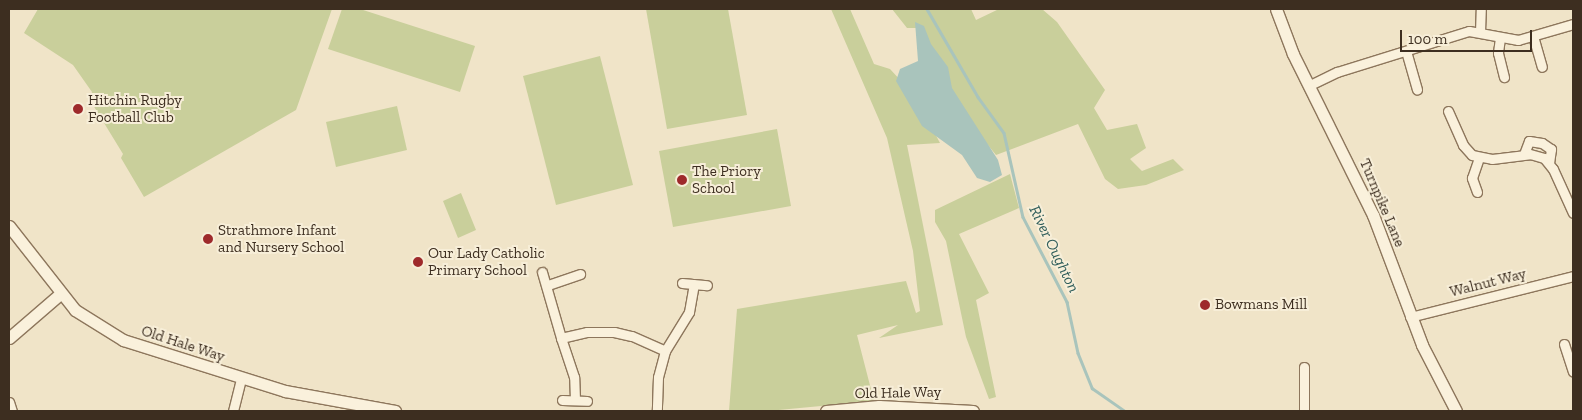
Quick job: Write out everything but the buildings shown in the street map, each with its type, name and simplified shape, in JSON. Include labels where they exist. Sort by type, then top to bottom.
[{"type":"street","name":"Turnpike Lane","points":[[1276,9],[1310,85],[1373,215],[1410,317],[1456,411]]},
{"type":"street","points":[[1480,32],[1481,9]]},
{"type":"street","points":[[1310,85],[1337,72],[1469,31],[1518,40],[1573,24]]},
{"type":"street","points":[[1533,36],[1542,67]]},
{"type":"street","points":[[1500,38],[1498,53],[1504,77]]},
{"type":"street","points":[[1406,51],[1417,89]]},
{"type":"street","points":[[1448,111],[1463,145],[1479,158],[1492,159],[1524,154],[1536,155],[1549,163],[1573,213]]},
{"type":"street","points":[[1524,154],[1529,141],[1542,143],[1551,149],[1549,163]]},
{"type":"street","points":[[1478,192],[1472,178],[1479,158]]},
{"type":"street","name":"Old Hale Way","points":[[9,226],[60,294],[90,322],[123,340],[241,378],[319,399],[394,411]]},
{"type":"street","points":[[542,272],[548,285],[561,338],[574,378],[575,400]]},
{"type":"street","points":[[548,285],[580,274]]},
{"type":"street","name":"Walnut Way","points":[[1410,317],[1573,276]]},
{"type":"street","points":[[682,283],[707,285]]},
{"type":"street","points":[[657,411],[658,377],[665,351],[689,312],[694,284]]},
{"type":"street","points":[[9,338],[60,294]]},
{"type":"street","points":[[561,338],[587,332],[614,332],[632,336],[665,351]]},
{"type":"street","points":[[1564,344],[1573,372]]},
{"type":"street","points":[[1304,367],[1304,411]]},
{"type":"street","points":[[233,411],[241,378]]},
{"type":"street","points":[[562,400],[587,401]]},
{"type":"street","points":[[9,402],[12,411]]},
{"type":"street","name":"Old Hale Way","points":[[826,411],[879,406],[971,411]]},
{"type":"green space","points":[[38,9],[332,9],[296,110],[144,197],[121,158],[123,154],[90,100],[92,92],[73,65],[24,33]]},
{"type":"green space","points":[[342,9],[360,9],[475,46],[460,92],[328,49]]},
{"type":"green space","points":[[646,9],[728,9],[747,115],[667,129]]},
{"type":"green space","points":[[831,9],[850,9],[874,64],[890,69],[915,96],[940,143],[907,145],[943,325],[879,338],[898,325],[857,335],[874,401],[768,411],[729,411],[737,309],[906,281],[916,313],[920,311],[913,251],[887,138]]},
{"type":"green space","points":[[892,9],[971,9],[976,20],[999,9],[1042,9],[1057,22],[1105,90],[1094,108],[1107,130],[1137,124],[1146,148],[1130,159],[1142,171],[1173,159],[1184,170],[1146,185],[1118,189],[1105,179],[1078,124],[996,155],[955,104],[920,28],[907,28]]},
{"type":"green space","points":[[600,56],[633,185],[556,205],[523,76]]},
{"type":"green space","points":[[397,106],[407,150],[336,167],[326,122]]},
{"type":"green space","points":[[777,129],[791,206],[673,227],[659,151]]},
{"type":"green space","points":[[1010,174],[1019,208],[959,234],[989,293],[976,300],[996,397],[989,399],[966,337],[946,241],[935,222],[935,210]]},
{"type":"green space","points":[[461,193],[476,230],[458,238],[443,201]]},
{"type":"water","points":[[915,22],[924,26],[931,44],[948,67],[952,88],[998,160],[1002,175],[990,182],[977,178],[962,155],[922,126],[896,81],[900,69],[918,61]]},
{"type":"waterway","name":"River Oughton","points":[[927,9],[978,97],[1004,133],[1023,217],[1067,302],[1078,353],[1092,388],[1125,411]]},
{"type":"place","name":"Hitchin Rugby Football Club","points":[[78,109]]},
{"type":"place","name":"The Priory School","points":[[682,180]]},
{"type":"place","name":"Strathmore Infant and Nursery School","points":[[208,239]]},
{"type":"place","name":"Our Lady Catholic Primary School","points":[[418,262]]},
{"type":"place","name":"Bowmans Mill","points":[[1205,305]]}]
